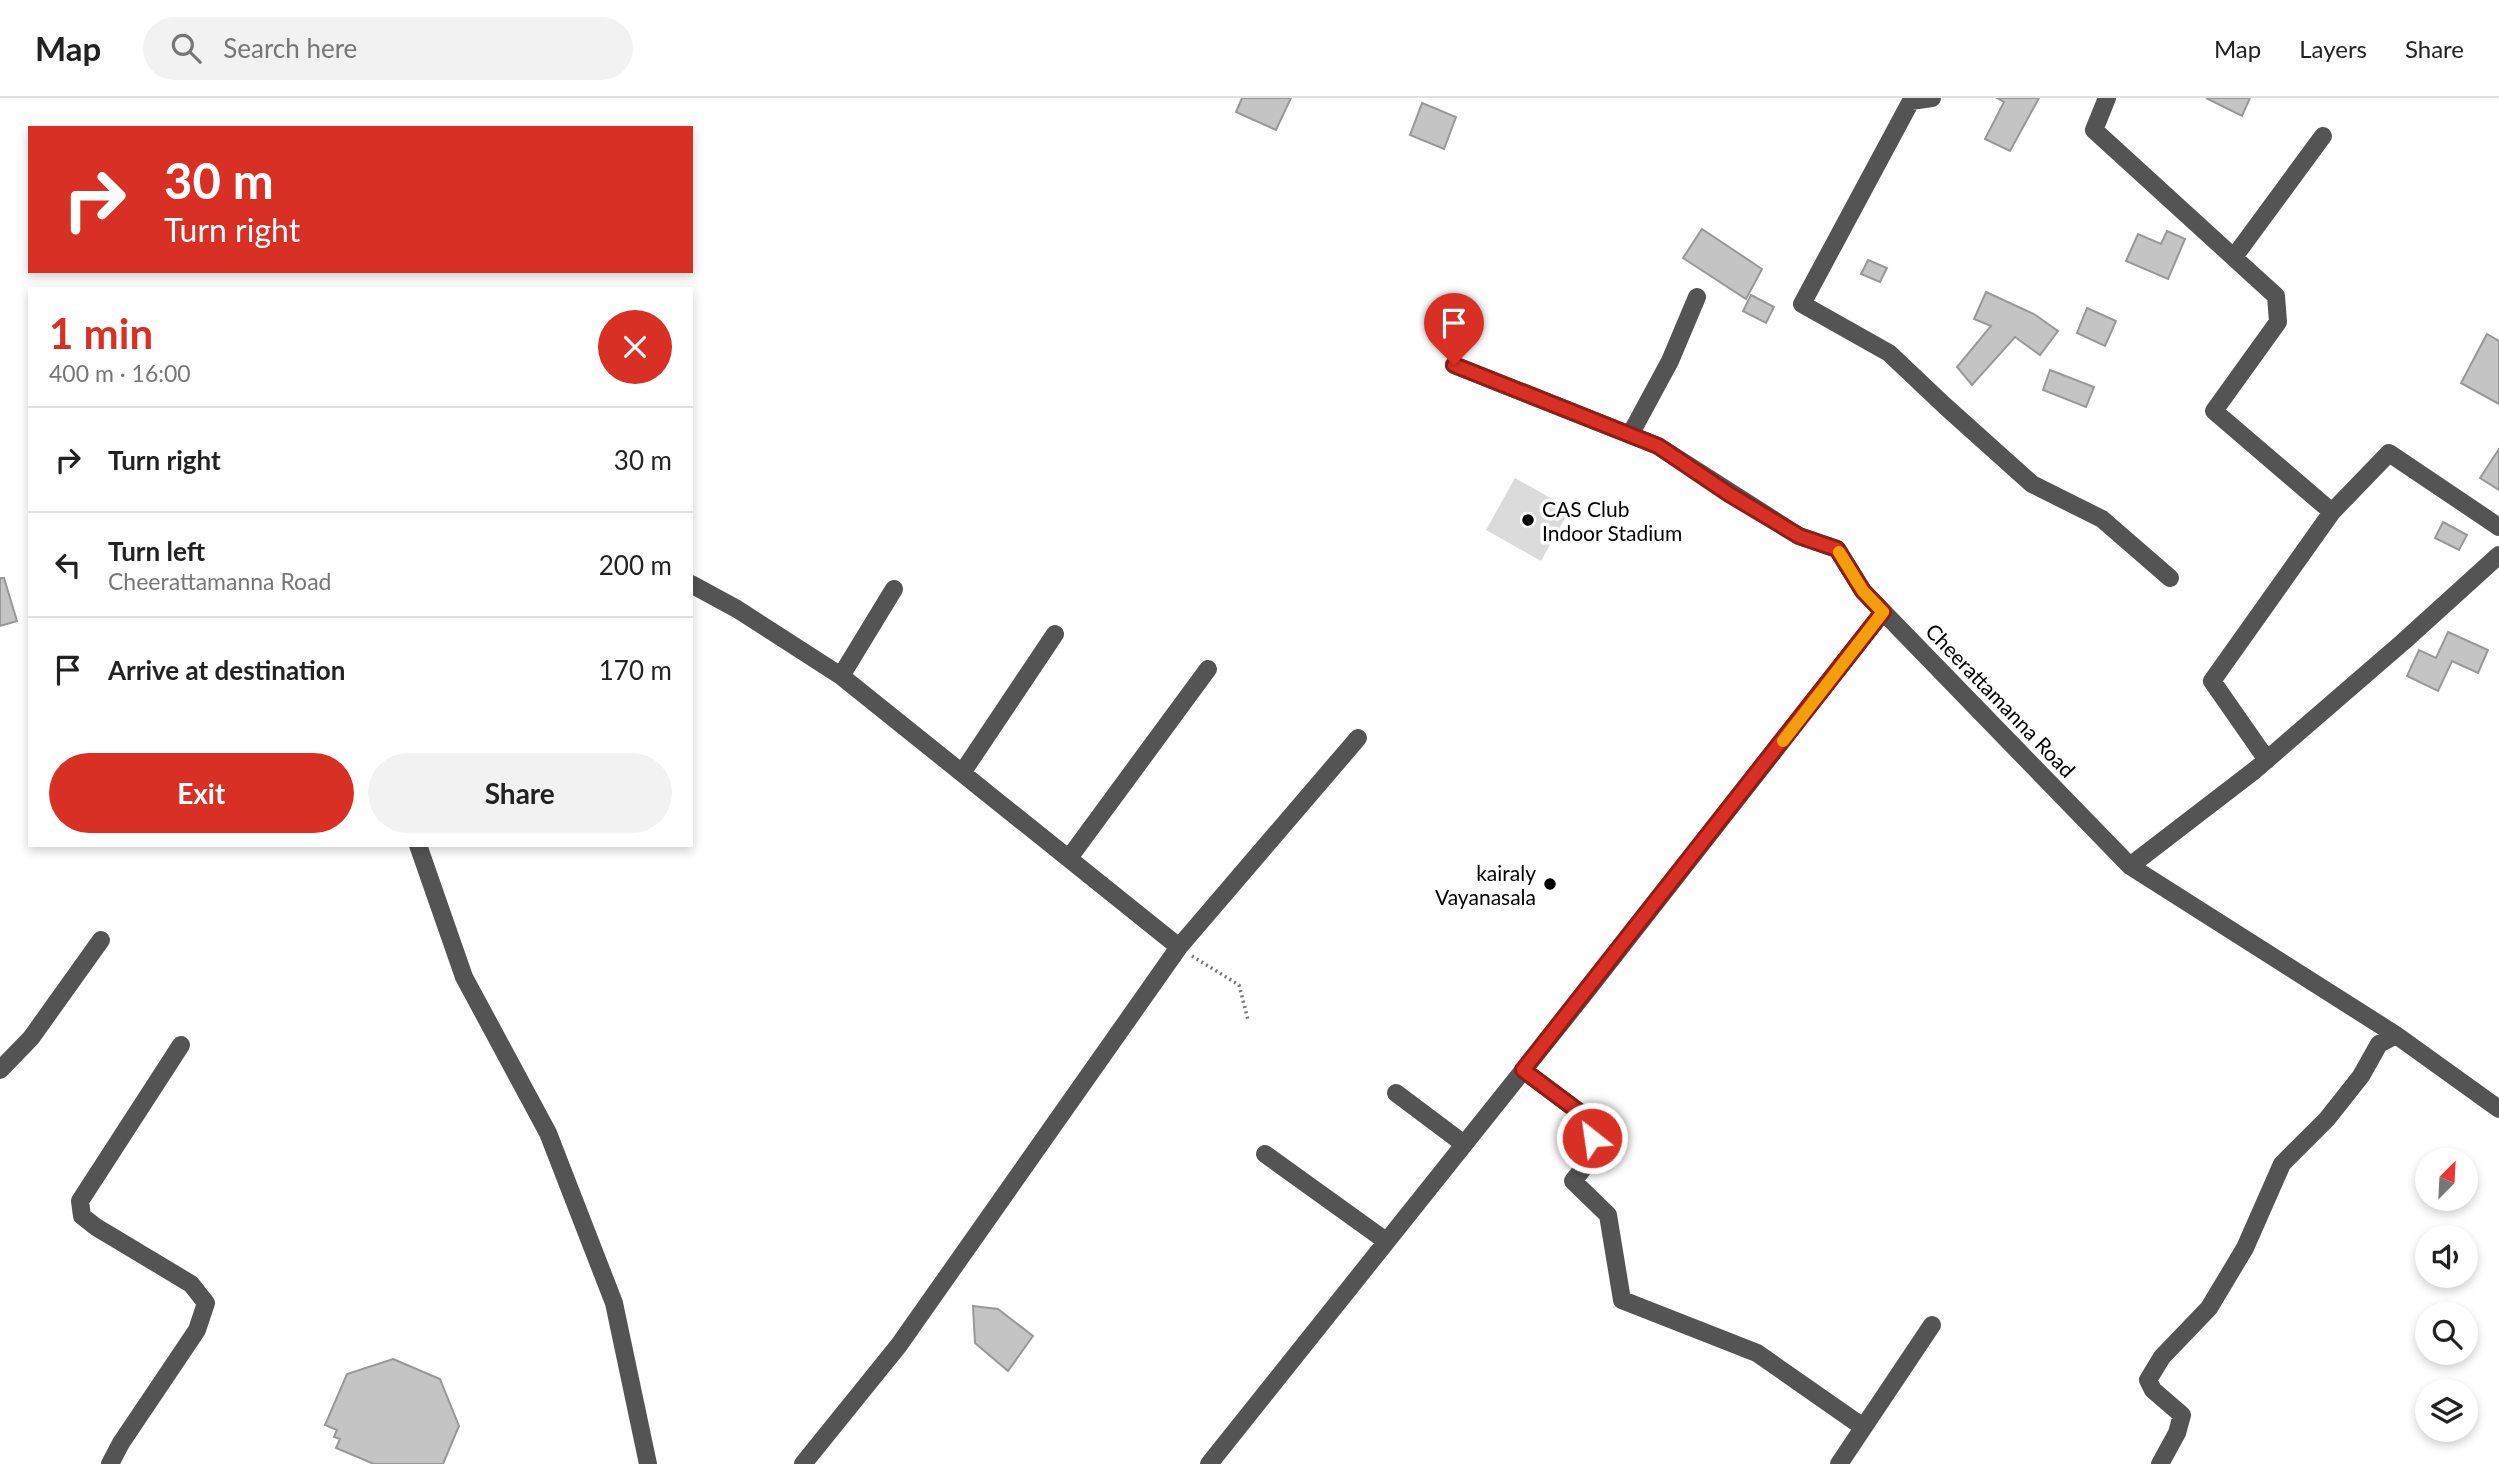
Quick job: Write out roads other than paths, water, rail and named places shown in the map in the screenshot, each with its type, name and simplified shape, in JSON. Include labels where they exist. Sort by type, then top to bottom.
[{"type":"street","points":[[1932,98],[1911,101],[1802,304],[1889,353],[2032,484],[2102,519],[2171,578]]},
{"type":"street","points":[[2107,98],[2094,130],[2276,296],[2278,322],[2214,411],[2332,512]]},
{"type":"street","points":[[2234,257],[2323,136]]},
{"type":"street","points":[[1630,435],[1671,361],[1698,297]]},
{"type":"street","name":"Cheerattamanna Road","points":[[1454,365],[1658,446],[1729,494],[1799,536],[1837,549],[1863,591],[2130,866],[2396,1035],[2499,1109]]},
{"type":"street","points":[[2267,760],[2212,681],[2332,512],[2389,453],[2499,527]]},
{"type":"street","points":[[2130,866],[2267,760],[2499,555]]},
{"type":"street","points":[[693,585],[737,609],[841,676],[1179,947]]},
{"type":"street","points":[[841,676],[894,589]]},
{"type":"street","points":[[1209,1464],[1883,612]]},
{"type":"street","points":[[962,774],[1055,634]]},
{"type":"street","points":[[1069,859],[1208,669]]},
{"type":"street","points":[[803,1464],[899,1345],[1179,947],[1357,738]]},
{"type":"street","points":[[419,847],[464,976],[548,1133],[614,1303],[648,1464]]},
{"type":"street","points":[[0,1070],[30,1038],[101,940]]},
{"type":"street","points":[[2160,1464],[2178,1433],[2182,1415],[2153,1390],[2148,1380],[2162,1357],[2209,1308],[2245,1248],[2282,1164],[2327,1119],[2361,1076],[2379,1044],[2396,1035]]},
{"type":"street","points":[[110,1464],[121,1443],[198,1330],[206,1303],[191,1284],[82,1216],[80,1201],[181,1045]]},
{"type":"street","points":[[1523,1070],[1590,1120],[1594,1155],[1573,1181],[1608,1215],[1622,1300],[1757,1353],[1863,1427]]},
{"type":"street","points":[[1396,1093],[1464,1144]]},
{"type":"street","points":[[1265,1154],[1386,1241]]},
{"type":"street","points":[[1839,1464],[1932,1325]]},
{"type":"place","name":"CAS Club Indoor Stadium","points":[[1528,520]]},
{"type":"place","name":"kairaly Vayanasala","points":[[1550,884]]}]
